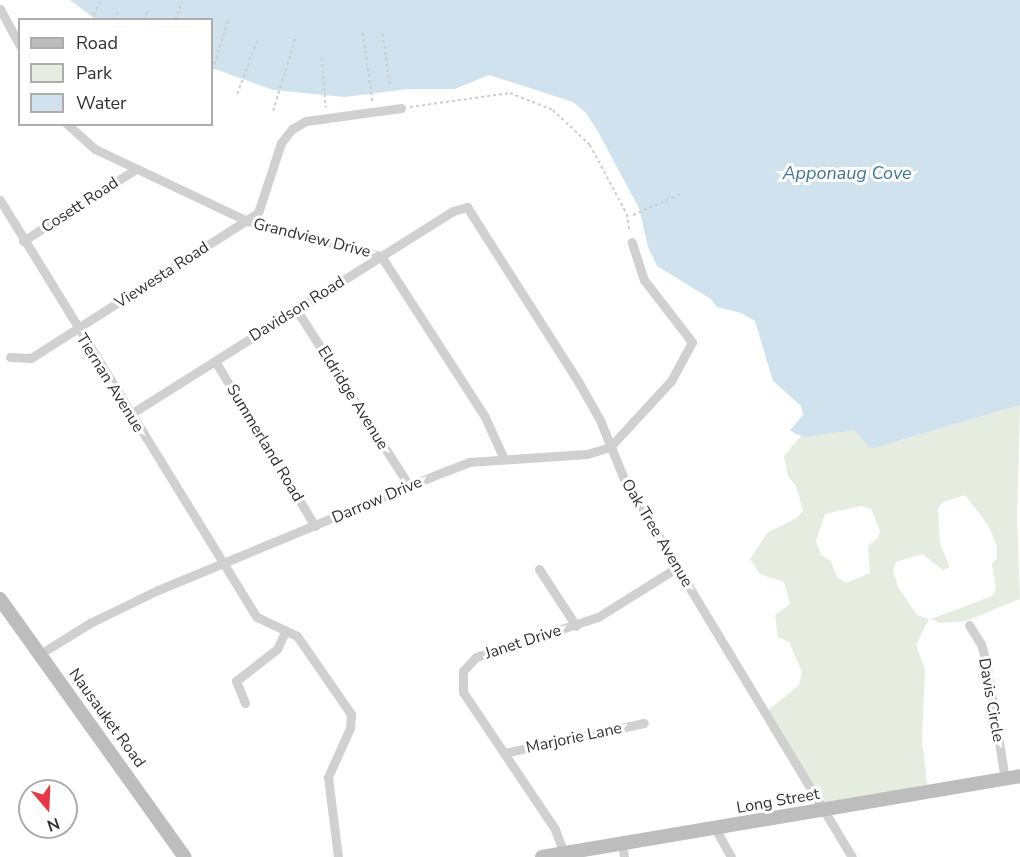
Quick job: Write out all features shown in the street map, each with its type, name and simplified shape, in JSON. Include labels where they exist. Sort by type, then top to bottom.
[{"type":"street","points":[[0,9],[18,42]]},
{"type":"street","points":[[247,221],[258,213],[281,143],[292,129],[306,121],[401,108]]},
{"type":"street","name":"Grandview Drive","points":[[69,126],[95,149],[247,221],[381,256],[484,415],[504,459]]},
{"type":"street","name":"Cosett Road","points":[[23,241],[136,169]]},
{"type":"street","name":"Tiernan Avenue","points":[[0,201],[221,564],[257,617],[297,636],[312,654],[351,714],[350,728],[328,783],[338,857]]},
{"type":"street","name":"Davidson Road","points":[[129,415],[453,211],[467,207]]},
{"type":"street","name":"Oak Tree Avenue","points":[[467,207],[473,211],[579,383],[610,447],[617,467],[852,857]]},
{"type":"street","name":"Viewesta Road","points":[[10,357],[31,358],[247,221]]},
{"type":"street","points":[[610,447],[671,381],[691,346],[689,335],[644,280],[632,242]]},
{"type":"street","name":"Eldridge Avenue","points":[[296,309],[409,486]]},
{"type":"street","name":"Summerland Road","points":[[215,361],[315,526]]},
{"type":"street","name":"Darrow Drive","points":[[40,654],[90,622],[221,564],[470,462],[587,454],[610,447]]},
{"type":"street","name":"Janet Drive","points":[[564,853],[555,829],[464,692],[465,666],[476,657],[576,626],[598,616],[678,567]]},
{"type":"street","points":[[539,569],[576,626]]},
{"type":"street","name":"Nausauket Road","points":[[0,599],[185,857]]},
{"type":"street","name":"Davis Circle","points":[[969,625],[981,644],[986,662],[1005,778]]},
{"type":"street","points":[[245,703],[236,681],[277,649],[285,632]]},
{"type":"street","name":"Marjorie Lane","points":[[504,753],[644,723]]},
{"type":"street","name":"Long Street","points":[[542,857],[564,853],[623,850],[715,828],[1020,776]]},
{"type":"street","points":[[715,828],[731,857]]},
{"type":"path","points":[[93,15],[101,0]]},
{"type":"path","points":[[176,18],[182,1]]},
{"type":"path","points":[[145,18],[148,10]]},
{"type":"path","points":[[114,18],[117,11]]},
{"type":"path","points":[[213,67],[228,21]]},
{"type":"path","points":[[363,33],[373,104]]},
{"type":"path","points":[[383,34],[390,86]]},
{"type":"path","points":[[273,111],[296,36]]},
{"type":"path","points":[[237,94],[257,41]]},
{"type":"path","points":[[322,58],[326,108]]},
{"type":"path","points":[[401,108],[510,93],[553,110],[584,135],[605,168],[627,214],[632,242]]},
{"type":"path","points":[[633,215],[681,194]]},
{"type":"green space","points":[[1020,405],[1017,517],[1020,599],[966,621],[940,623],[931,619],[992,596],[996,589],[992,564],[997,558],[997,546],[988,525],[965,495],[943,502],[938,508],[940,543],[950,567],[943,570],[922,554],[896,562],[893,571],[898,587],[917,615],[929,619],[916,645],[925,669],[922,740],[928,792],[825,811],[766,712],[799,685],[802,672],[789,642],[778,637],[775,615],[790,604],[784,582],[760,574],[750,559],[767,533],[798,517],[803,510],[796,486],[788,476],[784,456],[801,436],[854,430],[871,449]],"holes":[[[861,506],[871,509],[880,531],[878,538],[868,546],[870,573],[846,583],[837,577],[831,561],[821,555],[816,541],[825,514]]]},
{"type":"water","name":"Apponaug Cove","points":[[70,0],[1020,0],[1020,405],[871,449],[854,430],[806,437],[796,434],[790,430],[803,415],[801,406],[773,381],[755,321],[741,313],[717,307],[711,299],[657,266],[648,247],[639,208],[597,130],[586,113],[573,102],[489,75],[455,89],[408,89],[345,97],[273,90],[213,68],[213,18],[94,18]]}]
